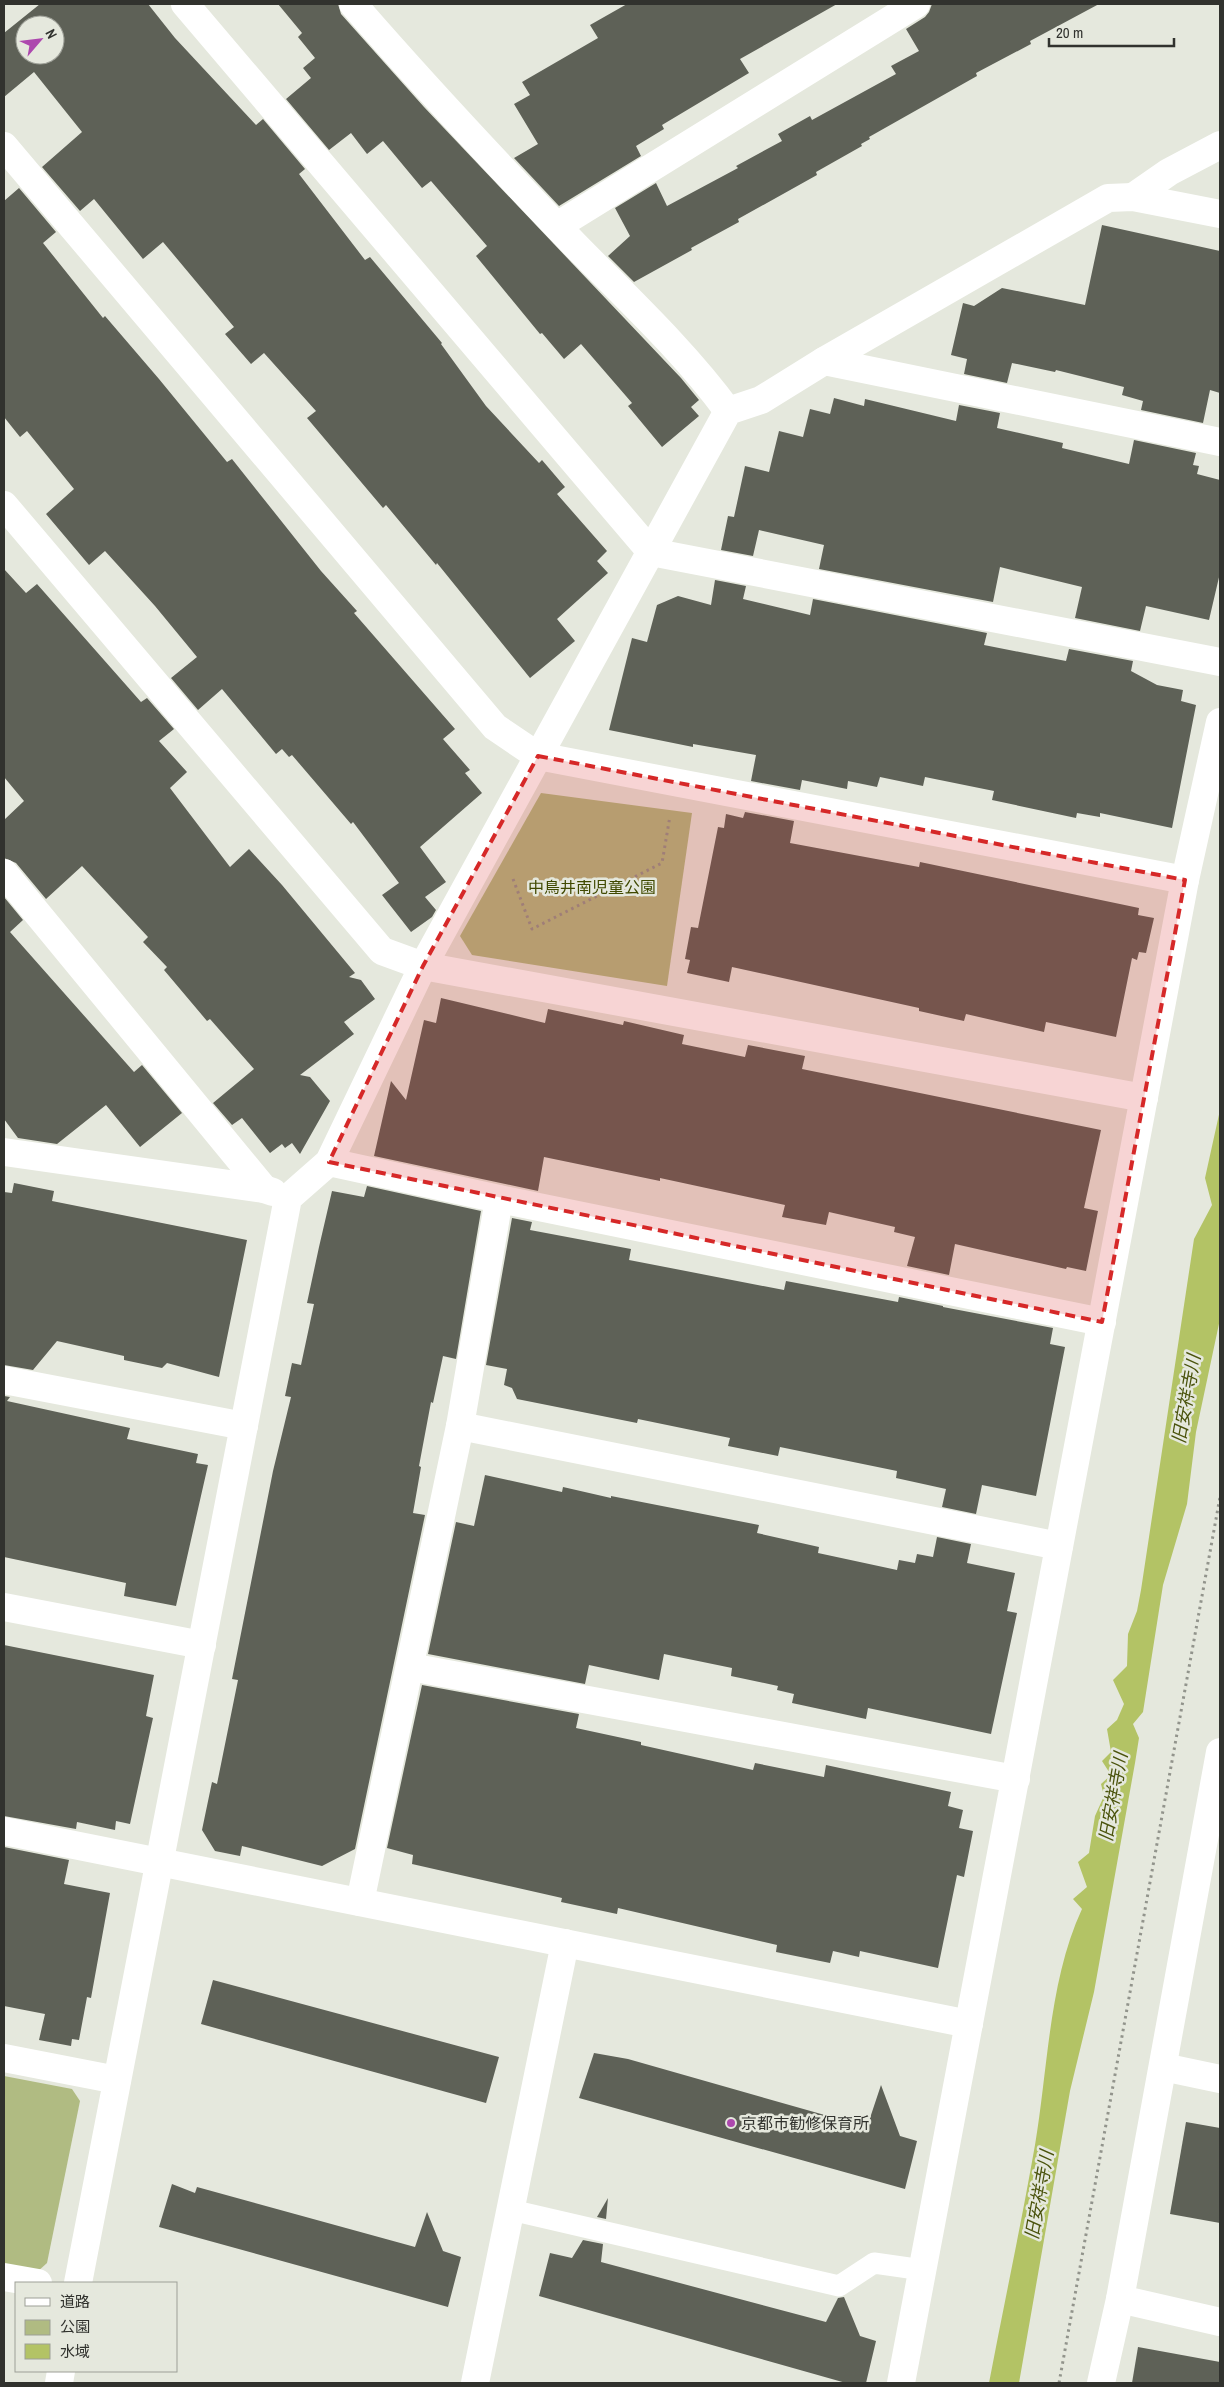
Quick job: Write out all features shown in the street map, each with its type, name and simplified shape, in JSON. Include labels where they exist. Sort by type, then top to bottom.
[{"type":"street","points":[[185,4],[651,552],[1220,662]]},
{"type":"street","points":[[353,4],[416,77],[654,327],[716,395],[728,411]]},
{"type":"street","points":[[557,226],[916,4]]},
{"type":"street","points":[[1133,197],[1169,172],[1220,145]]},
{"type":"street","points":[[4,146],[495,727],[538,756],[1185,880]]},
{"type":"street","points":[[4,1152],[276,1194],[329,1162],[423,966],[728,411],[761,400],[824,361],[1108,198],[1133,197],[1220,214]]},
{"type":"street","points":[[824,361],[1220,442]]},
{"type":"street","points":[[4,506],[382,951],[423,966],[1144,1098]]},
{"type":"street","points":[[901,2383],[1185,880],[1220,722]]},
{"type":"street","points":[[4,873],[276,1194],[244,1426],[78,2282]]},
{"type":"street","points":[[329,1162],[499,1199],[1102,1322]]},
{"type":"street","points":[[360,1902],[460,1426],[499,1199]]},
{"type":"street","points":[[4,1380],[244,1426]]},
{"type":"street","points":[[460,1426],[1059,1546]]},
{"type":"street","points":[[4,1607],[202,1645]]},
{"type":"street","points":[[410,1667],[1016,1779]]},
{"type":"street","points":[[1101,2383],[1120,2299],[1220,1752]]},
{"type":"street","points":[[4,1832],[969,2024]]},
{"type":"street","points":[[475,2383],[565,1943]]},
{"type":"street","points":[[4,2058],[117,2080]]},
{"type":"street","points":[[1163,2067],[1220,2079]]},
{"type":"street","points":[[4,2277],[32,2282]]},
{"type":"street","points":[[1120,2299],[1220,2322]]},
{"type":"lane","points":[[511,2210],[839,2286],[874,2262],[923,2270]]},
{"type":"path","points":[[495,835],[532,929],[662,863],[670,819]]},
{"type":"path","points":[[1059,2383],[1220,1497]]},
{"type":"highlighted area","points":[[538,756],[1185,880],[1102,1322],[329,1162],[423,966]]},
{"type":"green space","name":"中鳥井南児童公園","points":[[541,793],[692,813],[667,986],[472,955],[460,936]]},
{"type":"green space","points":[[4,2076],[72,2089],[80,2101],[47,2263],[36,2273],[4,2266]]},
{"type":"water","name":"旧安祥寺川","points":[[1220,1110],[1220,1319],[1196,1432],[1187,1504],[1163,1585],[1143,1712],[1133,1724],[1139,1738],[1135,1763],[1094,1992],[1070,2091],[1019,2383],[989,2383],[1035,2145],[1056,1995],[1071,1936],[1082,1909],[1073,1899],[1087,1887],[1078,1862],[1089,1853],[1095,1816],[1104,1796],[1101,1784],[1111,1775],[1102,1761],[1111,1752],[1107,1729],[1117,1720],[1124,1704],[1113,1680],[1127,1666],[1128,1634],[1137,1611],[1141,1590],[1194,1239],[1212,1205],[1205,1178]]},
{"type":"building","points":[[40,4],[148,4],[175,38],[256,125],[263,119],[305,169],[299,174],[365,260],[370,257],[442,343],[486,406],[539,463],[542,460],[565,487],[557,494],[607,551],[597,561],[608,573],[557,619],[575,641],[530,678],[437,563],[436,565],[386,505],[383,508],[307,418],[316,411],[264,353],[251,364],[225,334],[234,327],[163,242],[143,259],[94,199],[80,211],[42,167],[82,132],[34,72],[4,97],[4,33],[15,24],[15,65],[65,65],[65,15],[26,15]]},
{"type":"building","points":[[278,4],[338,4],[341,14],[424,107],[681,378],[699,400],[691,407],[699,416],[662,447],[628,406],[632,403],[581,344],[564,359],[542,333],[540,334],[476,256],[487,246],[431,181],[422,188],[383,141],[367,154],[351,133],[329,150],[286,99],[311,78],[303,68],[315,58],[298,37],[302,33]]},
{"type":"building","points":[[627,4],[837,4],[740,59],[749,73],[662,125],[664,129],[636,146],[641,156],[559,206],[514,158],[538,144],[514,104],[530,95],[522,82],[598,38],[590,25]]},
{"type":"building","points":[[932,4],[1099,4],[1030,41],[1031,44],[976,73],[977,76],[869,137],[870,139],[861,144],[862,146],[816,172],[817,175],[738,219],[739,222],[634,282],[608,256],[630,236],[615,208],[656,183],[667,206],[738,168],[736,166],[782,141],[778,134],[810,116],[812,120],[896,74],[891,66],[919,51],[906,29],[925,17]]},
{"type":"building","points":[[19,188],[56,232],[43,243],[103,318],[105,316],[227,462],[232,459],[321,571],[357,611],[354,613],[455,729],[443,739],[470,770],[465,773],[482,793],[420,847],[446,882],[425,897],[436,910],[432,917],[411,932],[382,895],[399,883],[353,822],[351,824],[292,755],[289,757],[282,749],[276,754],[222,689],[198,710],[171,678],[197,657],[155,606],[105,551],[89,565],[46,514],[74,489],[27,431],[20,437],[4,417],[4,201]]},
{"type":"building","points":[[1102,225],[1220,251],[1220,393],[1210,390],[1203,423],[1141,410],[1143,401],[1122,395],[1124,387],[1056,370],[1055,372],[1012,363],[1007,383],[964,374],[967,359],[951,355],[963,303],[974,306],[1002,288],[1085,305]]},
{"type":"building","points":[[834,398],[864,406],[865,399],[956,421],[959,405],[1000,413],[997,428],[1063,443],[1062,448],[1129,464],[1134,440],[1196,453],[1193,465],[1199,466],[1197,474],[1220,480],[1220,573],[1209,620],[1146,606],[1140,631],[1075,618],[1082,587],[1000,567],[993,602],[819,569],[824,545],[759,530],[753,556],[721,550],[728,516],[734,517],[745,466],[769,472],[779,431],[803,437],[810,409],[830,414]]},
{"type":"building","points":[[4,569],[26,593],[37,584],[141,702],[147,698],[174,729],[159,741],[187,772],[170,788],[230,867],[249,849],[282,885],[355,973],[349,977],[361,980],[375,999],[344,1022],[354,1034],[300,1075],[310,1077],[330,1101],[300,1154],[292,1143],[285,1148],[282,1144],[270,1153],[242,1118],[232,1125],[213,1103],[254,1069],[210,1019],[207,1021],[164,970],[167,967],[143,942],[148,937],[82,866],[46,899],[16,863],[4,858],[4,820],[24,801],[4,777]]},
{"type":"building","points":[[715,580],[746,586],[743,599],[810,615],[813,599],[987,633],[984,645],[1066,661],[1069,649],[1133,661],[1131,671],[1157,685],[1183,690],[1181,701],[1196,705],[1172,828],[1100,813],[1100,817],[1077,813],[1076,818],[992,800],[994,791],[925,777],[923,786],[880,777],[877,787],[848,781],[847,789],[802,780],[800,790],[751,781],[756,755],[693,744],[693,747],[609,730],[632,638],[647,642],[657,605],[678,596],[711,605]]},
{"type":"building","points":[[745,812],[794,821],[790,843],[919,867],[920,862],[1139,908],[1138,915],[1154,918],[1146,953],[1139,952],[1137,960],[1132,958],[1116,1037],[1046,1022],[1044,1032],[966,1014],[964,1021],[919,1011],[919,1008],[732,967],[729,982],[687,973],[690,960],[685,959],[691,927],[698,928],[718,827],[724,828],[726,814],[743,818]]},
{"type":"building","points":[[4,897],[23,920],[10,932],[134,1072],[142,1065],[182,1113],[140,1147],[106,1105],[57,1144],[18,1138],[4,1119]]},
{"type":"building","points":[[441,998],[545,1023],[548,1009],[623,1025],[624,1021],[684,1035],[682,1044],[745,1057],[748,1045],[805,1056],[802,1069],[1101,1130],[1084,1208],[1098,1211],[1086,1271],[1067,1267],[1066,1269],[955,1244],[949,1275],[907,1266],[915,1237],[894,1232],[895,1227],[829,1212],[826,1225],[782,1217],[785,1205],[660,1178],[660,1181],[544,1157],[538,1191],[374,1156],[391,1081],[406,1100],[424,1020],[436,1023]]},
{"type":"building","points":[[14,1183],[54,1191],[52,1201],[247,1240],[219,1377],[167,1363],[162,1368],[124,1360],[124,1356],[57,1341],[33,1370],[4,1365],[4,1192],[12,1193]]},
{"type":"building","points":[[367,1186],[481,1211],[456,1359],[443,1356],[433,1403],[431,1402],[419,1466],[421,1467],[413,1513],[425,1515],[355,1849],[322,1866],[242,1846],[240,1856],[215,1851],[202,1830],[212,1782],[217,1784],[238,1680],[232,1679],[273,1471],[291,1397],[285,1396],[292,1363],[301,1365],[314,1304],[307,1303],[332,1191],[364,1197]]},
{"type":"building","points":[[512,1218],[532,1222],[530,1230],[631,1249],[629,1260],[784,1290],[786,1281],[898,1302],[899,1297],[1053,1328],[1050,1344],[1065,1347],[1036,1496],[982,1485],[976,1514],[942,1507],[946,1489],[896,1478],[897,1471],[780,1447],[778,1456],[728,1446],[730,1438],[638,1419],[637,1423],[517,1399],[512,1388],[504,1385],[507,1369],[486,1365]]},
{"type":"building","points":[[4,1396],[10,1397],[7,1401],[130,1428],[127,1439],[198,1454],[196,1463],[208,1465],[176,1606],[124,1596],[126,1583],[4,1557]]},
{"type":"building","points":[[485,1475],[562,1492],[563,1487],[611,1498],[611,1496],[759,1525],[757,1533],[819,1547],[818,1553],[897,1570],[899,1560],[915,1563],[917,1554],[933,1557],[937,1537],[971,1544],[967,1563],[1015,1573],[1007,1611],[1017,1613],[991,1734],[868,1708],[866,1719],[792,1703],[794,1694],[777,1690],[778,1686],[731,1676],[732,1668],[664,1654],[659,1680],[589,1665],[585,1684],[428,1654],[456,1522],[474,1526]]},
{"type":"building","points":[[4,1645],[154,1675],[146,1716],[153,1718],[130,1824],[116,1821],[115,1830],[77,1822],[76,1829],[4,1816]]},
{"type":"building","points":[[422,1685],[579,1714],[576,1728],[641,1742],[641,1745],[753,1770],[755,1763],[824,1777],[826,1765],[951,1792],[948,1806],[963,1810],[959,1828],[973,1831],[964,1877],[957,1875],[938,1968],[860,1951],[859,1957],[833,1951],[830,1963],[776,1952],[777,1945],[618,1908],[617,1914],[561,1902],[562,1898],[412,1864],[413,1855],[387,1848]]},
{"type":"building","points":[[4,1847],[69,1860],[64,1884],[110,1893],[91,1998],[87,1997],[79,2040],[72,2039],[71,2046],[39,2040],[45,2014],[4,2006]]},
{"type":"building","points":[[213,1980],[499,2057],[486,2103],[201,2024]]},
{"type":"building","points":[[594,2053],[628,2059],[867,2127],[881,2085],[900,2136],[917,2141],[905,2189],[579,2098]]},
{"type":"building","points":[[1186,2122],[1220,2128],[1220,2223],[1170,2214]]},
{"type":"building","points":[[172,2184],[195,2193],[197,2187],[415,2247],[427,2212],[443,2251],[461,2257],[448,2307],[159,2227]]},
{"type":"building","points":[[608,2198],[606,2219],[597,2217]]},
{"type":"building","points":[[583,2240],[603,2244],[601,2262],[826,2322],[838,2298],[844,2297],[860,2336],[876,2341],[866,2383],[846,2383],[539,2296],[550,2253],[572,2258]]},
{"type":"building","points":[[1138,2347],[1220,2362],[1220,2383],[1132,2383]]},
{"type":"place","name":"京都市勧修保育所","points":[[731,2123]]}]
